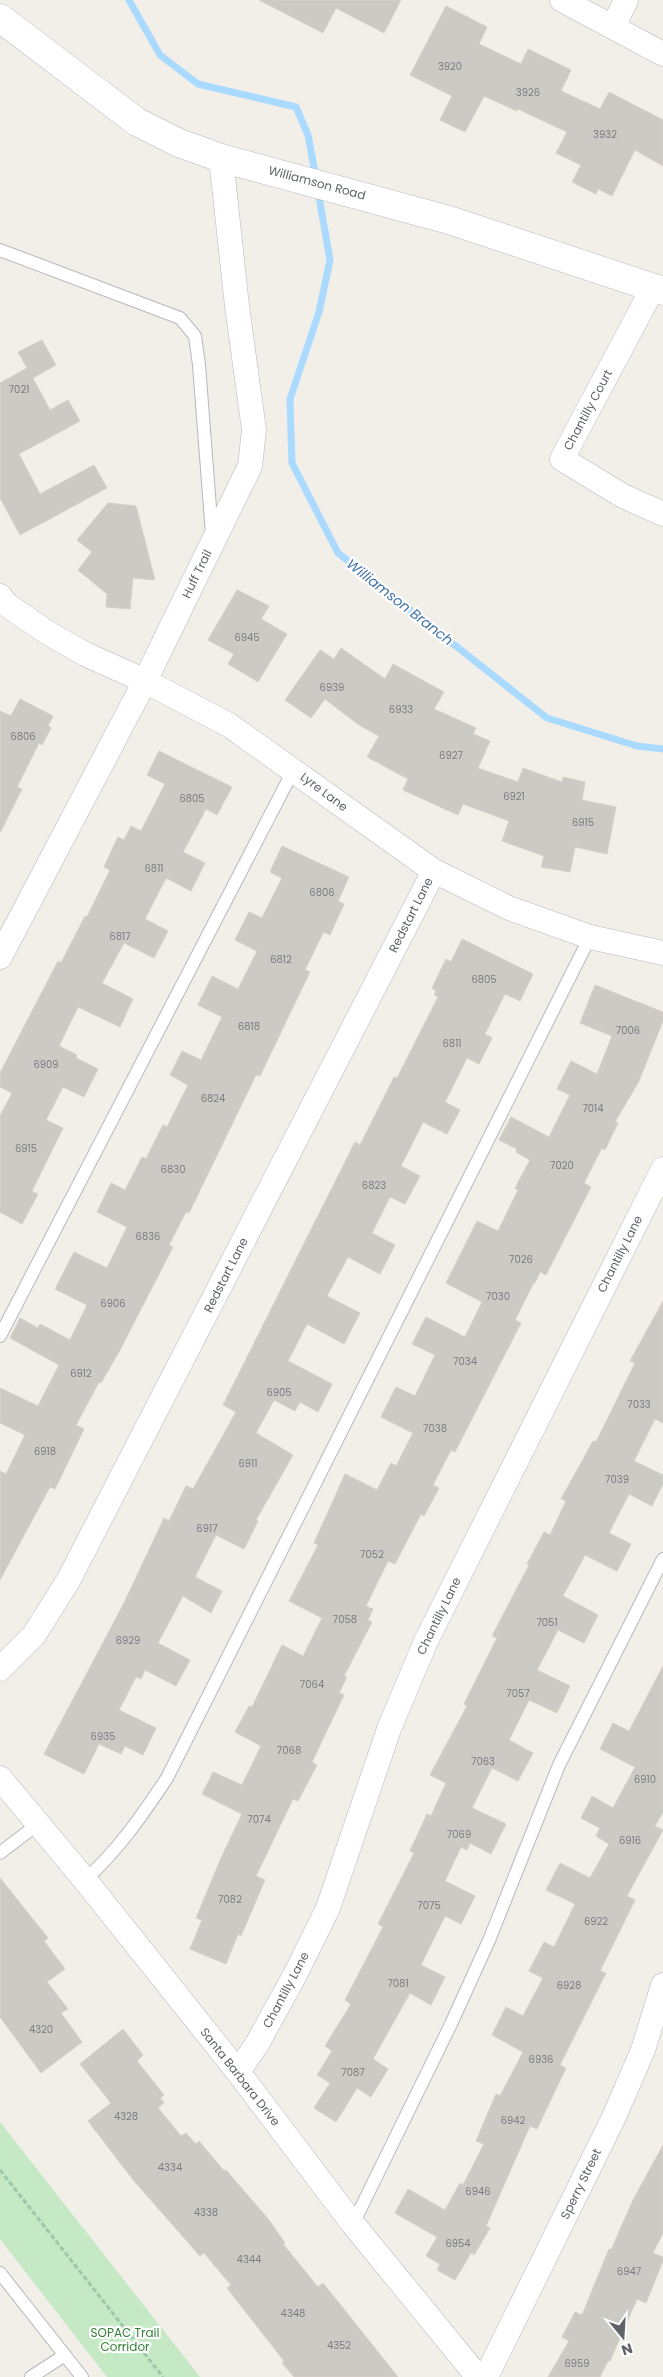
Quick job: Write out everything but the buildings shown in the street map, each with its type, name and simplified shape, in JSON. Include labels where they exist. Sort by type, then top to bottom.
[{"type":"street","points":[[562,0],[663,54]]},
{"type":"street","points":[[613,28],[626,0]]},
{"type":"street","name":"Williamson Road","points":[[0,18],[137,122],[179,142],[221,158],[449,220],[658,288]]},
{"type":"street","name":"Huff Trail","points":[[0,956],[145,681],[250,466],[254,430],[237,306],[221,158]]},
{"type":"street","name":"Chantilly Court","points":[[658,288],[562,459],[623,496],[663,514]]},
{"type":"street","name":"Lyre Lane","points":[[2,605],[48,634],[85,654],[145,681],[229,725],[294,769],[368,825],[434,871],[509,908],[590,937],[663,953]]},
{"type":"street","name":"Redstart Lane","points":[[0,1668],[34,1635],[68,1581],[434,871]]},
{"type":"street","name":"Chantilly Lane","points":[[238,2072],[262,2036],[328,1908],[390,1729],[426,1641],[663,1169]]},
{"type":"street","name":"Santa Barbara Drive","points":[[0,1778],[85,1880],[238,2072],[353,2224],[478,2377]]},
{"type":"street","name":"Sperry Street","points":[[486,2377],[613,2119],[642,2050],[663,1985]]},
{"type":"lane","points":[[0,250],[180,318],[195,336],[213,541]]},
{"type":"lane","points":[[0,1336],[294,769]]},
{"type":"lane","points":[[85,1880],[111,1856],[135,1827],[166,1778],[590,937]]},
{"type":"lane","points":[[353,2224],[451,2024],[490,1938],[559,1765],[663,1559]]},
{"type":"lane","points":[[0,1853],[38,1824]]},
{"type":"lane","points":[[0,2273],[82,2377]]},
{"type":"lane","points":[[32,2377],[65,2355]]},
{"type":"path","points":[[0,2170],[163,2377]]},
{"type":"green space","name":"SOPAC Trail Corridor","points":[[0,2122],[200,2377],[107,2377],[0,2239]]},
{"type":"waterway","name":"Williamson Branch","points":[[129,0],[160,55],[198,84],[296,107],[308,135],[316,178]]},
{"type":"waterway","name":"Williamson Branch","points":[[318,191],[330,260],[319,312],[290,399],[292,463],[338,553],[547,718],[637,746],[663,749]]}]
